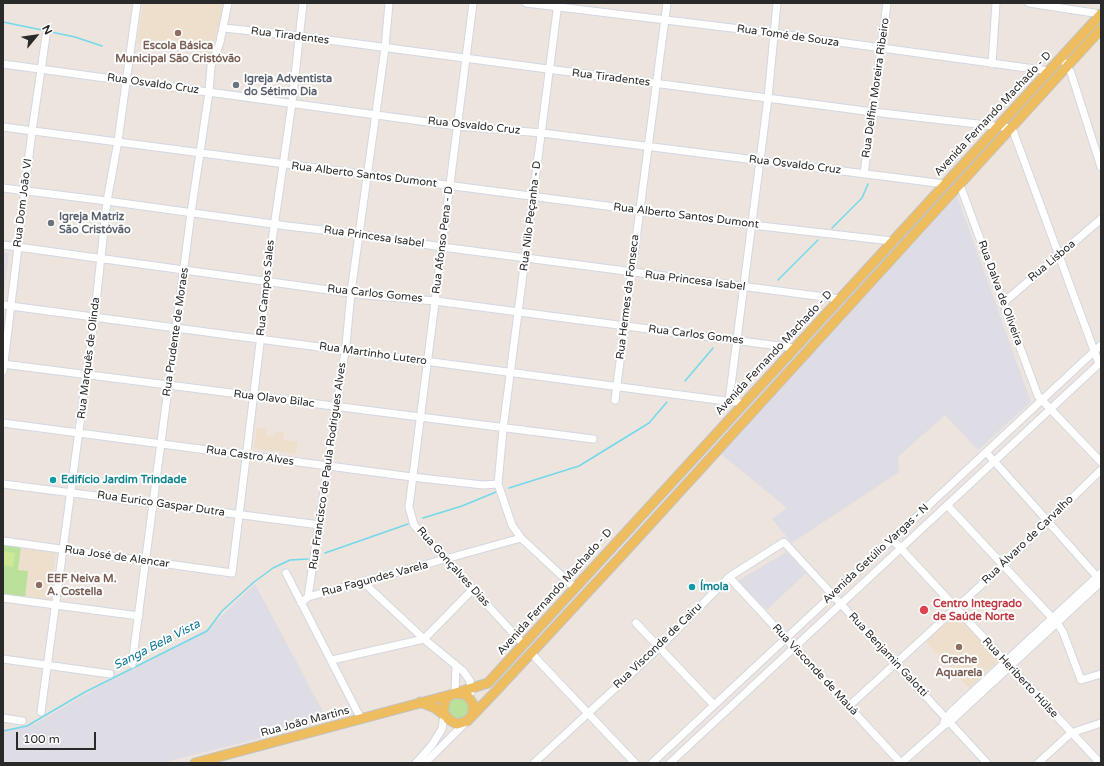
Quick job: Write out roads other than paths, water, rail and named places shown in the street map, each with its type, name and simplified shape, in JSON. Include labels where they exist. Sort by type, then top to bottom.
[{"type":"main road","name":"Avenida Fernando Machado - D","points":[[452,694],[488,683],[1101,15]]},
{"type":"main road","name":"Avenida Fernando Machado - D","points":[[469,719],[623,554],[1101,29]]},
{"type":"main road","points":[[814,344],[811,338],[821,320]]},
{"type":"main road","points":[[742,405],[752,412]]},
{"type":"main road","points":[[688,464],[697,473]]},
{"type":"main road","points":[[575,588],[584,596]]},
{"type":"main road","points":[[420,702],[457,724],[469,719],[474,708],[471,700],[467,695],[452,694],[443,706],[444,715]]},
{"type":"main road","name":"Rua João Martins","points":[[195,763],[452,694]]},
{"type":"street","name":"Rua Marquês de Olinda","points":[[41,712],[87,375],[107,200],[127,81],[136,3]]},
{"type":"street","name":"Rua Prudente de Moraes","points":[[132,664],[212,61],[224,28],[228,3]]},
{"type":"street","name":"Rua Campos Sales","points":[[232,573],[261,339],[273,224],[292,103],[302,3]]},
{"type":"street","name":"Rua Francisco de Paula Rodrigues Alves","points":[[308,597],[320,525],[345,350],[358,234],[368,175],[385,48],[389,3]]},
{"type":"street","name":"Rua Afonso Pena - D","points":[[412,477],[473,3]]},
{"type":"street","name":"Rua Tomé de Souza","points":[[526,3],[558,5],[664,21],[773,33],[1049,71]]},
{"type":"street","name":"Rua Hermes da Fonseca","points":[[615,400],[667,3]]},
{"type":"street","points":[[729,401],[768,98],[776,3]]},
{"type":"street","name":"Rua Delfim Moreira Ribeiro","points":[[864,174],[887,3]]},
{"type":"street","points":[[992,64],[996,3]]},
{"type":"street","points":[[1030,3],[1101,15]]},
{"type":"street","name":"Rua Nilo Peçanha - D","points":[[498,484],[510,372],[558,5]]},
{"type":"street","name":"Rua Tiradentes","points":[[224,28],[298,36],[872,112],[1012,128]]},
{"type":"street","name":"Rua Dom João VI","points":[[3,366],[7,305],[17,247],[46,36]]},
{"type":"street","points":[[1060,59],[1068,66],[1101,167]]},
{"type":"street","name":"Rua Osvaldo Cruz","points":[[3,64],[457,126],[542,133],[945,184]]},
{"type":"street","name":"Rua Alberto Santos Dumont","points":[[3,127],[752,225],[892,241]]},
{"type":"street","points":[[1012,128],[1094,352],[1100,363]]},
{"type":"street","points":[[1093,141],[1101,150]]},
{"type":"street","name":"Rua Dalva de Oliveira","points":[[960,185],[1038,396],[1101,462]]},
{"type":"street","name":"Rua Princesa Isabel","points":[[3,188],[107,200],[191,213],[358,234],[442,247],[840,299]]},
{"type":"street","name":"Rua Lisboa","points":[[1003,303],[1101,219]]},
{"type":"street","name":"Rua Carlos Gomes","points":[[3,245],[266,282],[435,301],[794,348]]},
{"type":"street","name":"Rua Martinho Lutero","points":[[7,305],[729,401],[742,405]]},
{"type":"street","name":"Avenida Getúlio Vargas - N","points":[[652,763],[1101,345]]},
{"type":"street","name":"Avenida Getúlio Vargas - N","points":[[670,763],[1100,363]]},
{"type":"street","name":"Rua Olavo Bilac","points":[[3,366],[87,375],[503,429],[593,439]]},
{"type":"street","name":"Rua Castro Alves","points":[[3,423],[412,477],[484,485],[498,484]]},
{"type":"street","points":[[901,763],[943,726],[1100,578],[986,452]]},
{"type":"street","name":"Rua Álvaro de Carvalho","points":[[849,706],[1003,565],[1101,470]]},
{"type":"street","name":"Rua Gonçalves Dias","points":[[412,477],[410,515],[414,524],[524,645]]},
{"type":"street","name":"Rua Eurico Gaspar Dutra","points":[[3,484],[320,525]]},
{"type":"street","points":[[498,484],[512,525],[521,538],[575,588]]},
{"type":"street","points":[[947,505],[1055,621],[1063,632],[1081,680],[1101,674]]},
{"type":"street","name":"Rua Fagundes Varela","points":[[301,603],[308,597],[364,583],[521,538]]},
{"type":"street","name":"Rua Heriberto Hülse","points":[[892,539],[1100,763]]},
{"type":"street","name":"Rua José de Alencar","points":[[3,541],[232,573]]},
{"type":"street","name":"Rua Visconde de Cairu","points":[[534,763],[659,648],[729,577],[784,542],[788,547]]},
{"type":"street","name":"Rua Benjamin Galotti","points":[[788,547],[988,763]]},
{"type":"street","points":[[286,573],[361,719]]},
{"type":"street","name":"Rua Visconde de Mauá","points":[[729,577],[901,763]]},
{"type":"street","points":[[364,583],[424,639],[456,666],[470,681],[471,700]]},
{"type":"street","points":[[332,660],[424,639],[473,590]]},
{"type":"street","points":[[3,598],[139,616]]},
{"type":"street","points":[[636,623],[714,705]]},
{"type":"street","points":[[531,653],[635,763]]},
{"type":"street","points":[[3,659],[110,674]]},
{"type":"street","points":[[452,694],[456,666]]},
{"type":"street","points":[[416,763],[432,745],[442,730],[444,715]]},
{"type":"street","points":[[3,718],[22,721]]},
{"type":"street","name":"Avenida Fernando Machado - D","points":[[425,763],[469,719]]},
{"type":"street","points":[[1038,763],[1071,733],[1101,723]]},
{"type":"waterway","points":[[3,22],[42,30]]},
{"type":"waterway","points":[[51,32],[75,37],[102,46]]},
{"type":"waterway","name":"Sanga Bela Vista","points":[[832,228],[862,198],[868,184]]},
{"type":"waterway","name":"Sanga Bela Vista","points":[[778,280],[818,240]]},
{"type":"waterway","name":"Sanga Bela Vista","points":[[685,381],[713,348]]},
{"type":"waterway","name":"Sanga Bela Vista","points":[[509,488],[579,466],[649,423],[667,402]]},
{"type":"waterway","name":"Sanga Bela Vista","points":[[423,518],[462,506],[496,492]]},
{"type":"waterway","name":"Sanga Bela Vista","points":[[325,553],[408,524]]},
{"type":"waterway","name":"Sanga Bela Vista","points":[[3,731],[27,726],[85,692],[207,631],[222,611],[254,582],[273,568],[290,560],[308,559]]},
{"type":"place","name":"Escola Básica Municipal São Cristóvão","points":[[178,33]]},
{"type":"place","name":"Igreja Adventista do Sétimo Dia","points":[[236,85]]},
{"type":"place","name":"Igreja Matriz São Cristóvão","points":[[51,223]]},
{"type":"place","name":"Edifício Jardim Trindade","points":[[53,480]]},
{"type":"place","name":"EEF Neiva M. A. Costella","points":[[39,585]]},
{"type":"place","name":"Ímola","points":[[692,587]]},
{"type":"place","name":"Centro Integrado de Saúde Norte","points":[[924,610]]},
{"type":"place","name":"Creche Aquarela","points":[[959,647]]}]
